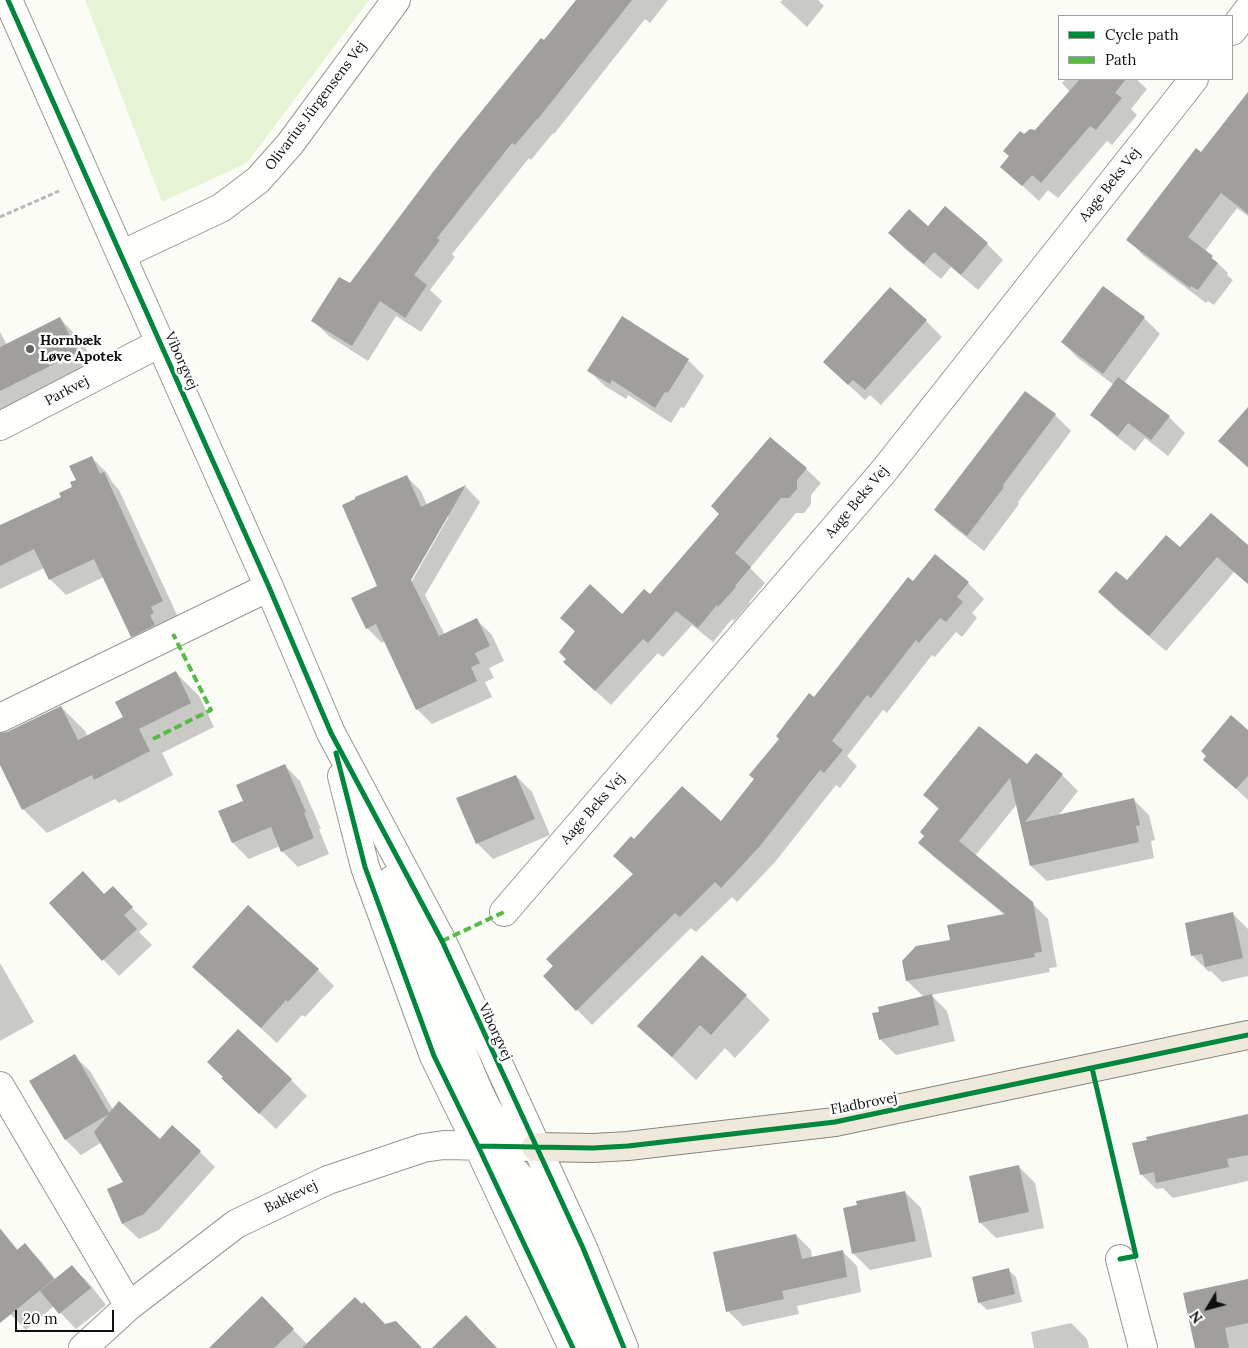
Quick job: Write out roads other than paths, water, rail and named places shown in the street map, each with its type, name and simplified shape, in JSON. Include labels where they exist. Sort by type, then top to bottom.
[{"type":"main road","name":"Fladbrovej","points":[[536,1147],[593,1148],[628,1146],[835,1122],[1248,1035]]},
{"type":"street","name":"Viborgvej","points":[[8,0],[269,587],[331,732],[442,941],[583,1248],[624,1348]]},
{"type":"street","name":"Olivarius Jürgensens Vej","points":[[121,255],[221,208],[258,180],[290,144],[396,0]]},
{"type":"street","points":[[1233,30],[1248,10]]},
{"type":"street","name":"Aage Beks Vej","points":[[504,912],[883,472],[1193,80]]},
{"type":"street","name":"Parkvej","points":[[0,426],[160,343]]},
{"type":"street","points":[[0,718],[269,587]]},
{"type":"street","name":"Viborgvej","points":[[331,732],[365,867],[434,1056],[573,1348]]},
{"type":"street","points":[[0,1086],[129,1306]]},
{"type":"street","name":"Bakkevej","points":[[83,1348],[129,1306],[236,1224],[328,1180],[424,1148],[444,1145],[478,1146]]},
{"type":"street","points":[[478,1146],[492,1151],[520,1177],[532,1197],[572,1288],[602,1348]]},
{"type":"street","name":"Fladbrovej","points":[[478,1146],[536,1147]]},
{"type":"street","points":[[1120,1259],[1143,1348]]},
{"type":"place","name":"Hornbæk Løve Apotek","points":[[30,349]]}]
